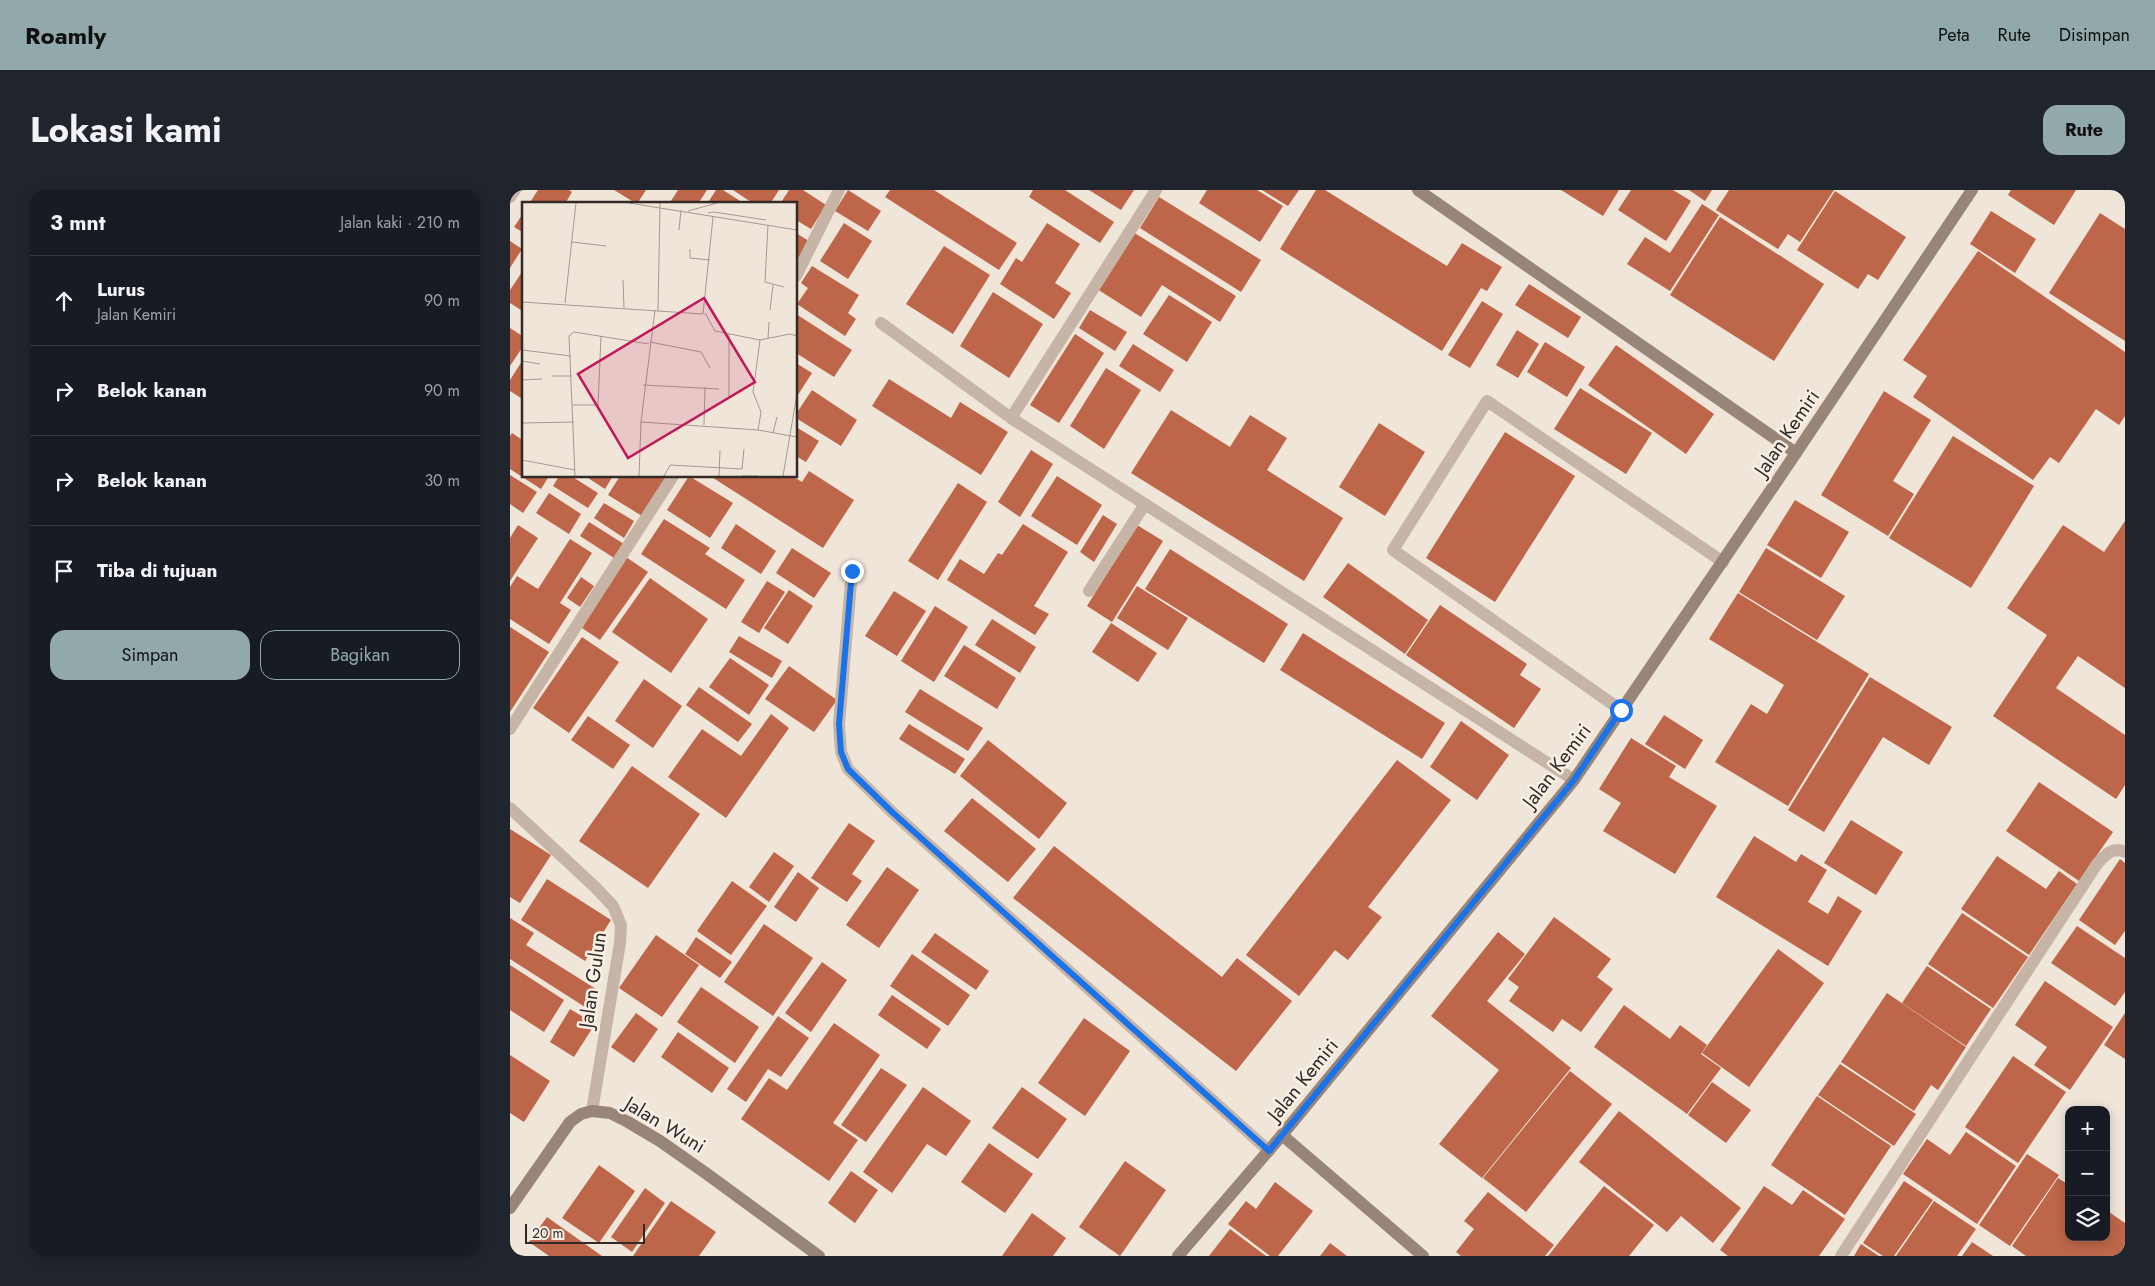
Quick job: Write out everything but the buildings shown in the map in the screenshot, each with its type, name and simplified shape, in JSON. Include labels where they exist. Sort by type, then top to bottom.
[{"type":"main road","points":[[1418,190],[1796,454]]},
{"type":"main road","name":"Jalan Kemiri","points":[[1178,1256],[1269,1151],[1574,780],[1796,454],[1972,190]]},
{"type":"main road","name":"Jalan Wuni","points":[[510,1208],[570,1122],[581,1114],[592,1111],[610,1113],[660,1141],[818,1256]]},
{"type":"main road","points":[[1282,1135],[1423,1256]]},
{"type":"street","points":[[510,197],[515,190]]},
{"type":"street","points":[[798,272],[839,190]]},
{"type":"street","points":[[1011,418],[1156,190]]},
{"type":"street","points":[[881,323],[1011,418],[1574,780]]},
{"type":"street","points":[[1621,710],[1393,550],[1487,401],[1723,562]]},
{"type":"street","points":[[510,730],[672,478]]},
{"type":"street","points":[[1089,590],[1145,504]]},
{"type":"street","points":[[852,571],[839,724],[841,752],[848,769],[892,812],[1269,1151]]},
{"type":"street","name":"Jalan Gulun","points":[[510,808],[595,887],[613,906],[621,925],[620,943],[592,1111]]},
{"type":"street","points":[[1842,1256],[2097,864],[2112,850],[2125,852]]},
{"type":"route","points":[[852,571],[839,724],[841,752],[848,769],[862,785],[1269,1151],[1574,780],[1621,710]]}]
